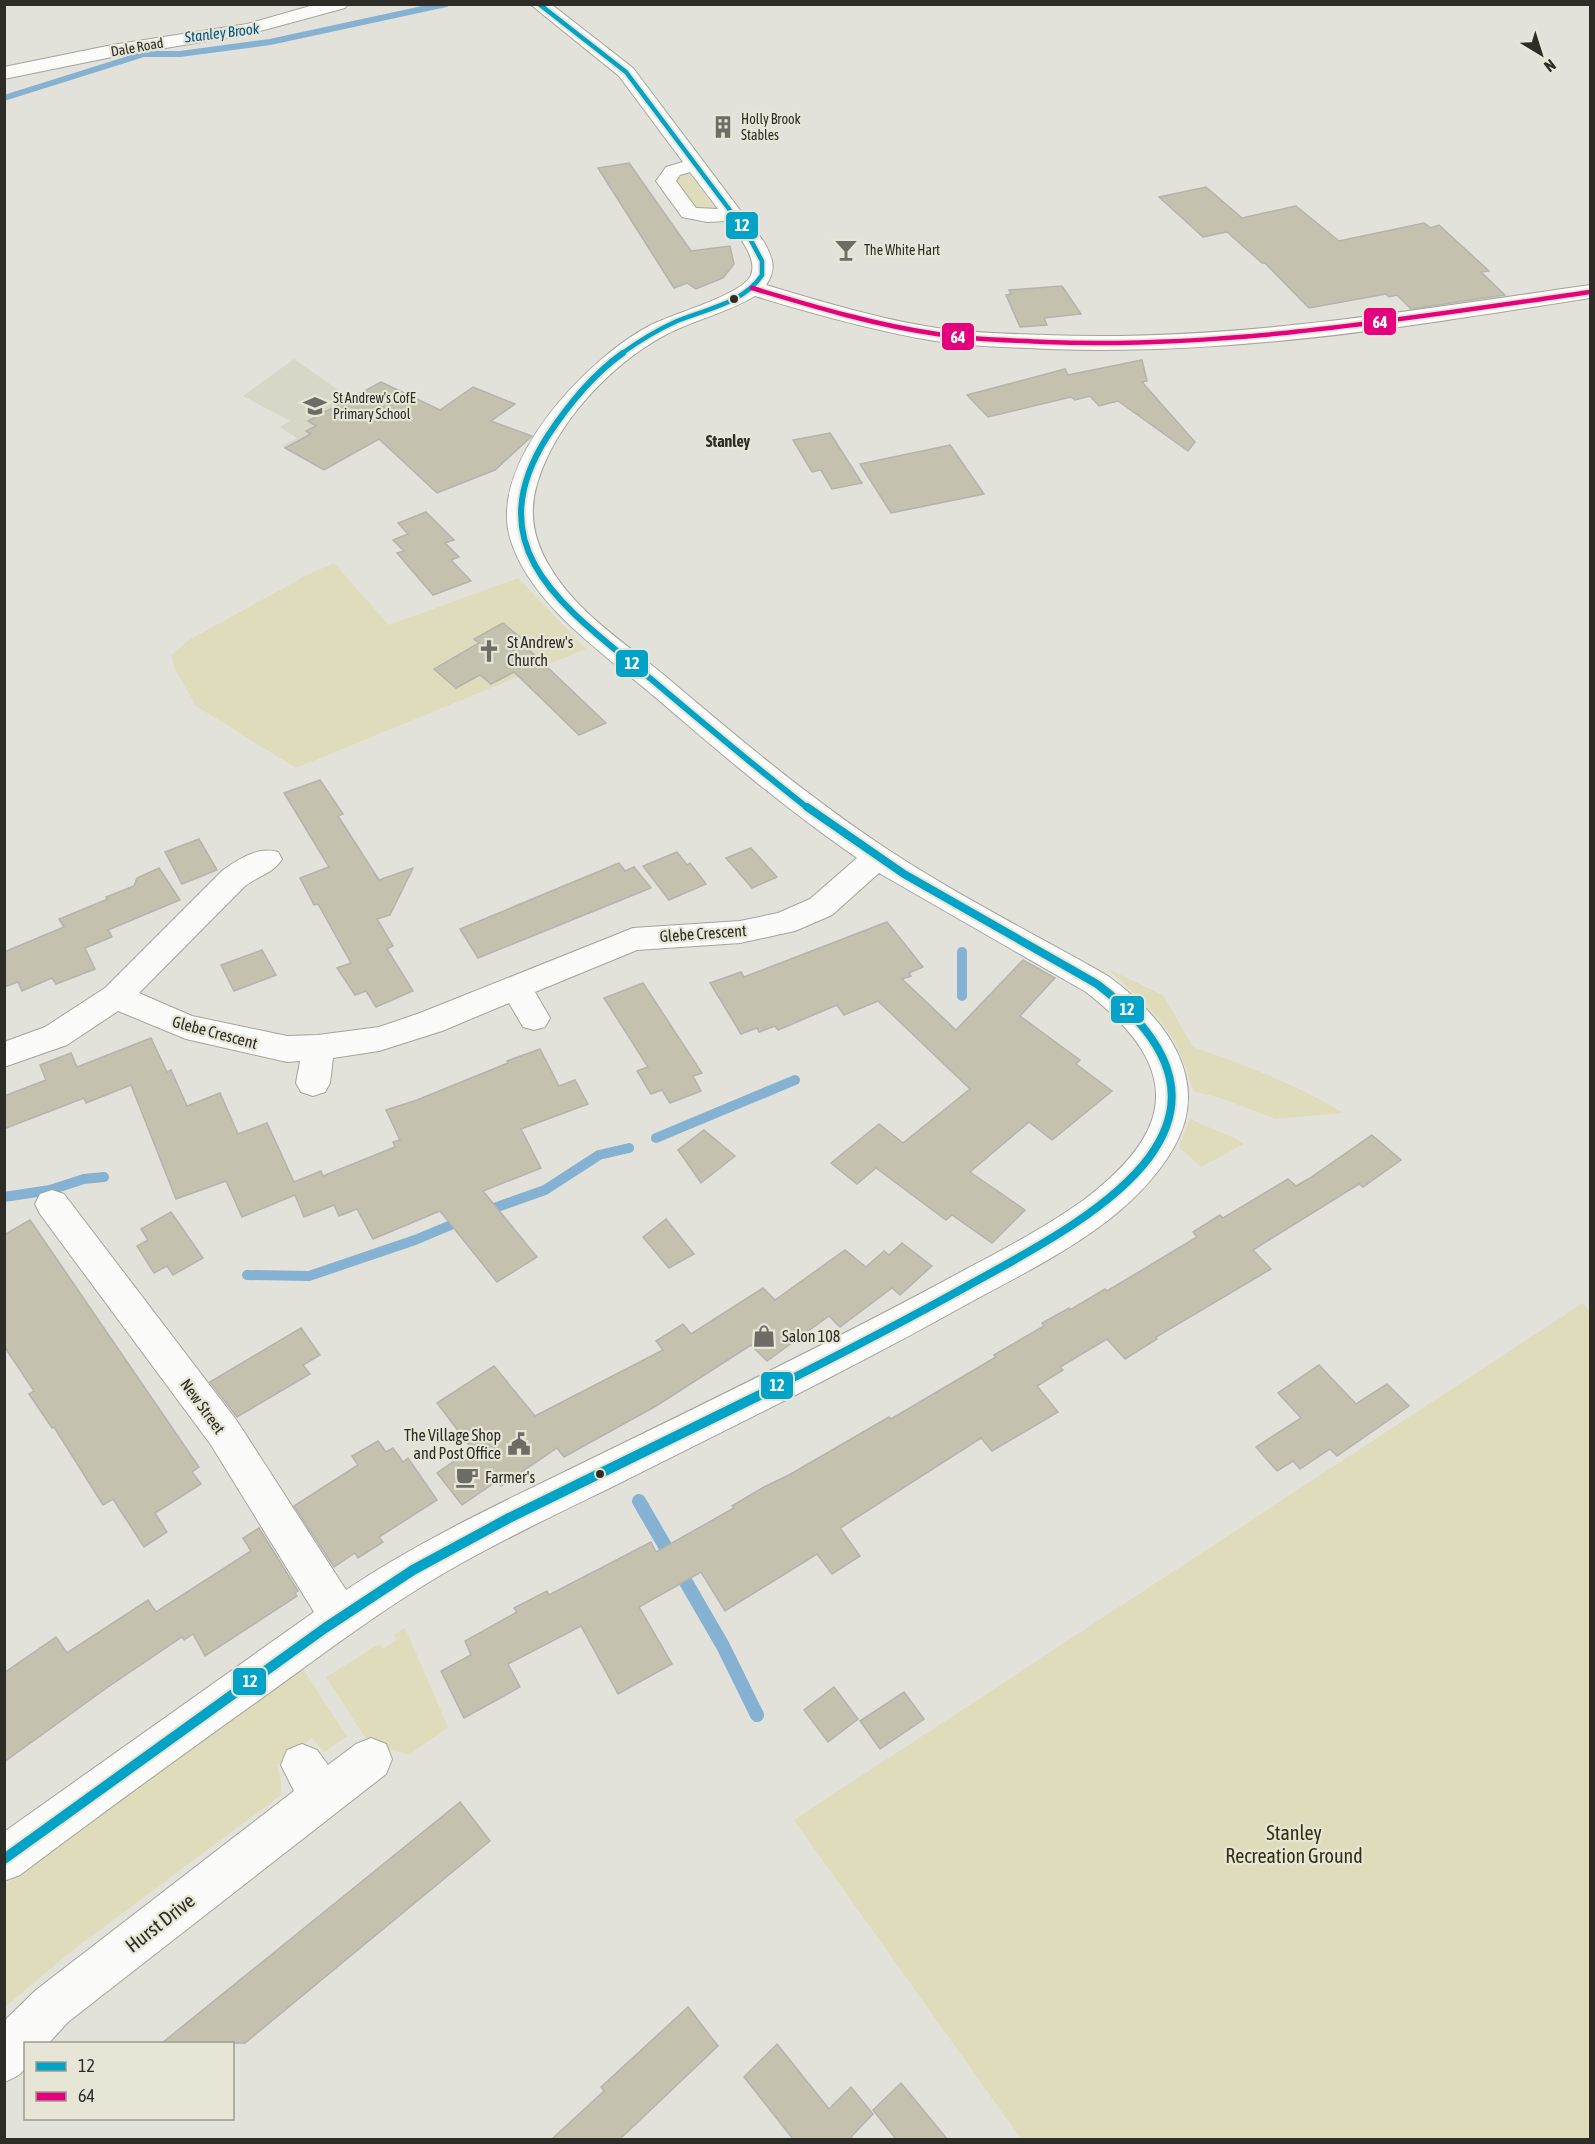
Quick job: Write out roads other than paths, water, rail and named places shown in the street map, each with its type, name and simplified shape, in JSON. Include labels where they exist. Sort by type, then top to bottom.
[{"type":"street","name":"Dale Road","points":[[4,74],[112,51],[255,27],[339,4]]},
{"type":"street","points":[[4,1859],[340,1617],[412,1571],[495,1525],[891,1328],[1043,1243],[1094,1211],[1139,1170],[1162,1138],[1172,1100],[1168,1069],[1156,1041],[1118,999],[1097,984],[999,930],[878,857],[809,808],[605,640],[561,597],[540,572],[528,551],[521,531],[519,501],[525,480],[541,448],[570,406],[608,363],[640,339],[752,288],[762,276],[762,259],[637,85],[618,64],[539,4]]},
{"type":"street","points":[[695,165],[673,171],[666,181],[689,213],[707,216],[732,215]]},
{"type":"street","points":[[752,288],[808,305],[935,334],[976,339],[1102,344],[1213,340],[1336,328],[1590,292]]},
{"type":"street","name":"Glebe Crescent","points":[[116,996],[186,1027],[287,1049],[318,1048],[393,1034],[431,1022],[633,939],[730,933],[784,923],[821,907],[878,857]]},
{"type":"street","points":[[4,1055],[56,1036],[116,996],[234,878],[246,869],[267,860]]},
{"type":"street","points":[[515,986],[534,1018]]},
{"type":"street","points":[[313,1083],[318,1048]]},
{"type":"street","name":"New Street","points":[[52,1204],[212,1416],[340,1617]]},
{"type":"street","name":"Hurst Drive","points":[[4,2059],[52,2006],[313,1780],[370,1759]]},
{"type":"waterway","name":"Stanley Brook","points":[[4,98],[144,54],[180,54],[270,42],[446,4]]},
{"type":"waterway","points":[[962,952],[962,996]]},
{"type":"waterway","points":[[656,1138],[795,1080]]},
{"type":"waterway","points":[[483,1212],[545,1190],[599,1155],[629,1148]]},
{"type":"waterway","points":[[4,1197],[50,1190],[84,1179],[104,1177]]},
{"type":"waterway","points":[[247,1275],[309,1276],[415,1240],[463,1220]]},
{"type":"waterway","points":[[639,1501],[723,1646],[757,1715]]},
{"type":"place","name":"Holly Brook Stables","points":[[723,127]]},
{"type":"place","name":"The White Hart","points":[[846,250]]},
{"type":"place","name":"St Andrew's CofE Primary School","points":[[315,406]]},
{"type":"place","name":"St Andrew's Church","points":[[489,651]]},
{"type":"place","name":"Salon 108","points":[[764,1336]]},
{"type":"place","name":"The Village Shop and Post Office","points":[[519,1444]]},
{"type":"place","name":"Farmer's","points":[[467,1477]]},
{"type":"district","name":"Stanley","points":[[728,441]]},
{"type":"park label","name":"Stanley Recreation Ground","points":[[1294,1844]]}]
